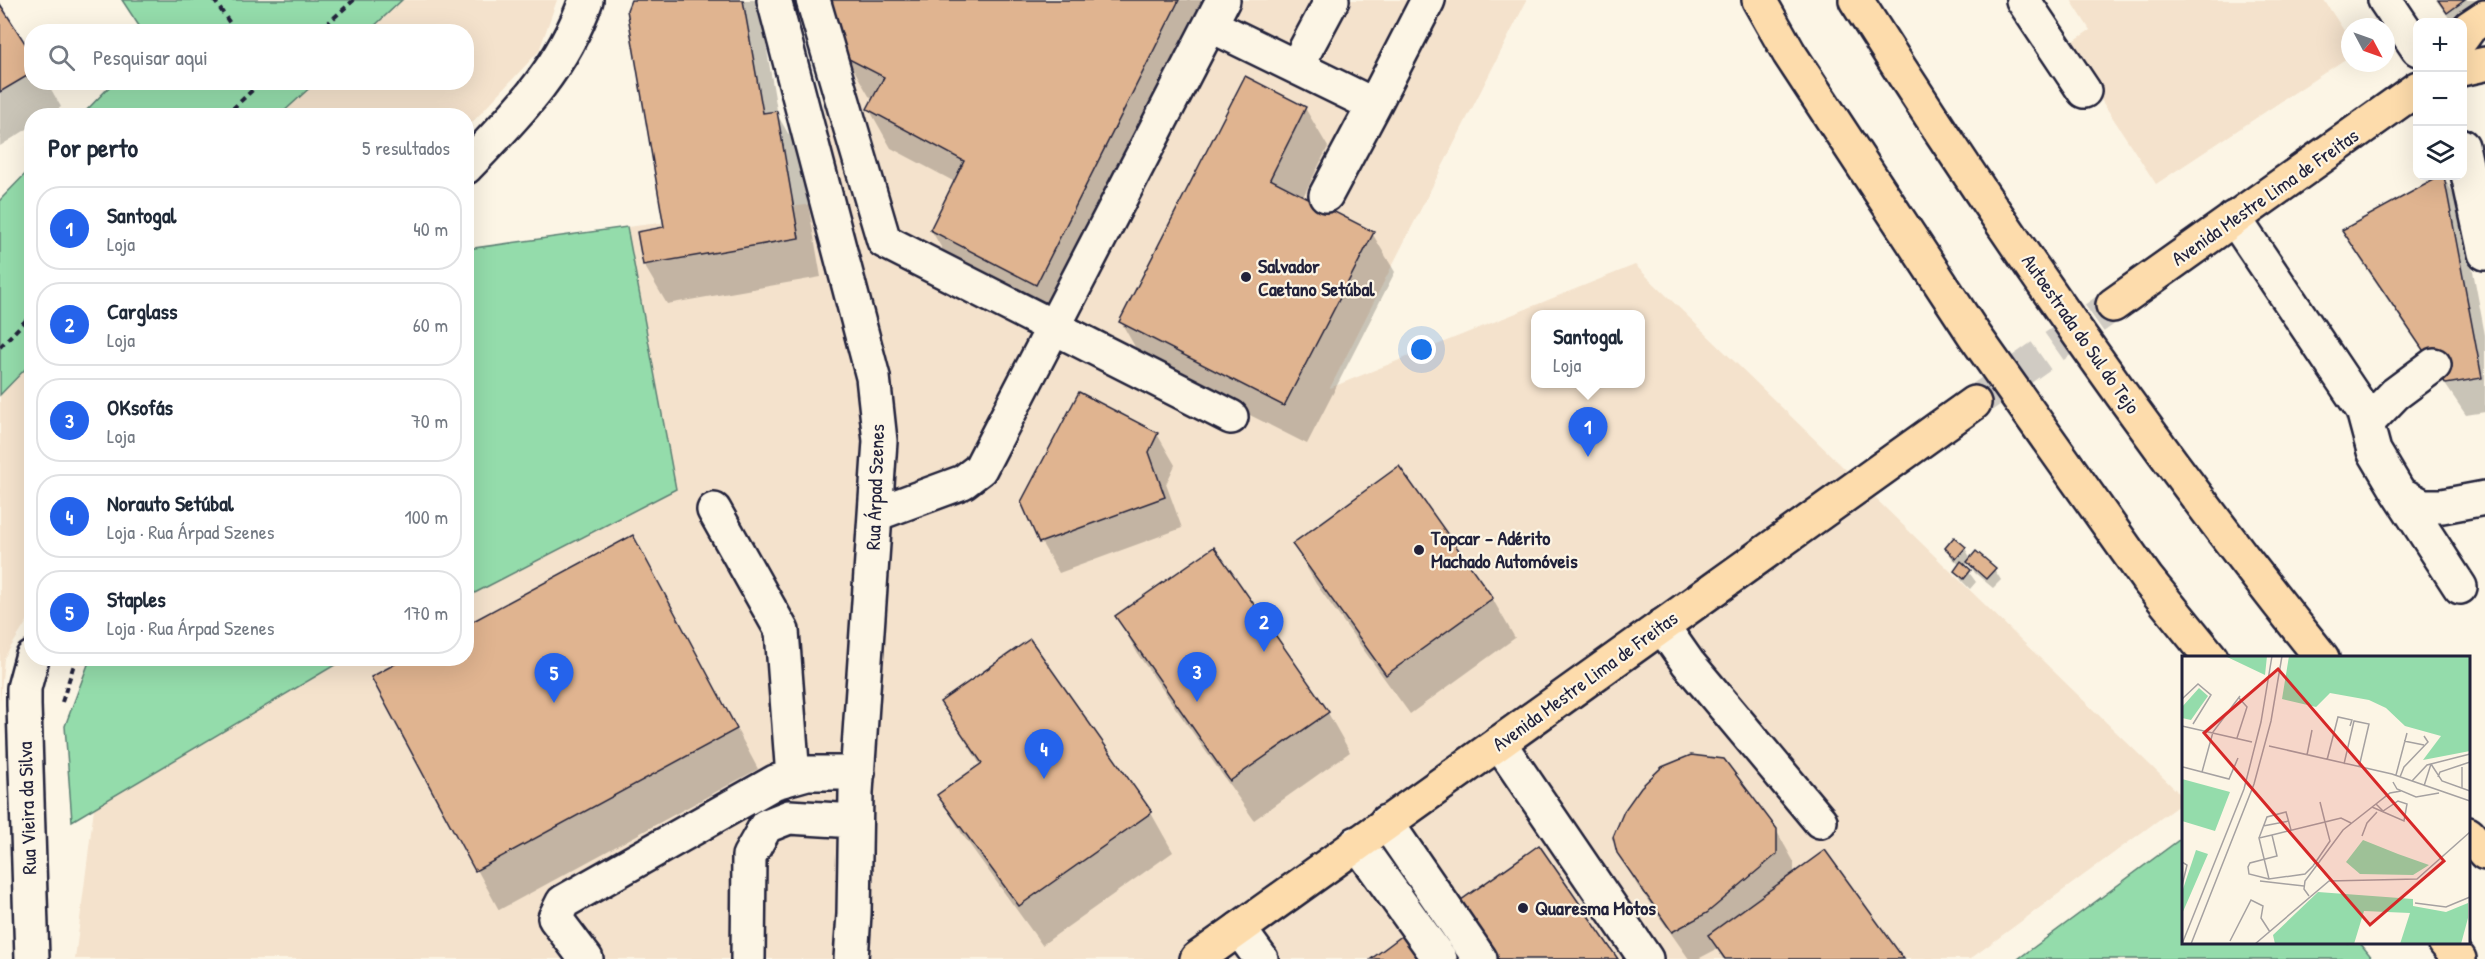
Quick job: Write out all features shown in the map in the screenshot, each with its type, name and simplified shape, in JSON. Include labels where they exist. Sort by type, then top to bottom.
[{"type":"main road","points":[[1759,0],[1789,53],[1976,336],[2146,579],[2210,656]]},
{"type":"main road","name":"Autoestrada do Sul do Tejo","points":[[1856,0],[2016,242],[2113,381],[2200,500],[2321,656]]},
{"type":"main road","points":[[2467,32],[2485,17]]},
{"type":"main road","points":[[2467,68],[2485,64]]},
{"type":"main road","name":"Avenida Mestre Lima de Freitas","points":[[2113,305],[2413,92]]},
{"type":"main road","name":"Avenida Mestre Lima de Freitas","points":[[1197,959],[1974,403]]},
{"type":"main road","points":[[2470,835],[2485,853]]},
{"type":"main road","points":[[2447,944],[2459,959]]},
{"type":"street","points":[[474,159],[533,97],[568,42],[586,0]]},
{"type":"street","name":"Rua Árpad Szenes","points":[[774,0],[873,377],[880,441],[855,821],[851,959]]},
{"type":"street","points":[[813,0],[884,241],[1231,417]]},
{"type":"street","points":[[1296,67],[1332,0]]},
{"type":"street","points":[[1326,195],[1428,0]]},
{"type":"street","points":[[2023,0],[2084,92]]},
{"type":"street","points":[[2385,0],[2413,41]]},
{"type":"street","points":[[876,514],[963,482],[980,469],[1217,12],[1296,67],[1374,105]]},
{"type":"street","points":[[2467,165],[2485,253]]},
{"type":"street","points":[[2234,219],[2364,410],[2374,451],[2460,587]]},
{"type":"street","points":[[2367,423],[2395,394],[2434,365]]},
{"type":"street","points":[[2399,493],[2423,506],[2442,506],[2485,498]]},
{"type":"street","points":[[714,510],[782,630],[793,777]]},
{"type":"street","points":[[1662,626],[1688,663],[1820,821]]},
{"type":"street","name":"Rua Vieira da Silva","points":[[30,666],[24,688],[24,705],[32,959]]},
{"type":"street","points":[[1499,742],[1646,959]]},
{"type":"street","points":[[586,959],[555,918],[562,902],[775,782],[807,773],[858,773]]},
{"type":"street","points":[[748,959],[749,856],[766,826],[789,817],[855,821]]},
{"type":"street","points":[[1386,822],[1480,959]]},
{"type":"street","points":[[1357,843],[1440,959]]},
{"type":"street","name":"Rua Árpad Szenes","points":[[854,914],[875,959]]},
{"type":"street","points":[[1239,929],[1261,959]]},
{"type":"path","points":[[214,0],[230,24]]},
{"type":"path","points":[[327,24],[354,0]]},
{"type":"path","points":[[233,108],[253,90]]},
{"type":"path","points":[[0,347],[24,322]]},
{"type":"shaded area","points":[[402,0],[557,0],[539,51],[474,121],[474,108],[288,108],[308,90],[474,90],[474,24],[376,24]]},
{"type":"shaded area","points":[[806,0],[1527,0],[1330,388],[1635,265],[2182,796],[2182,803],[1970,959],[75,959],[94,808],[333,666],[474,666],[474,593],[676,489],[627,227],[838,201]]},
{"type":"shaded area","points":[[2071,0],[2324,0],[2341,26],[2341,62],[2156,184],[2066,46],[2090,30]]},
{"type":"shaded area","points":[[24,370],[24,626],[4,658],[0,702],[0,395]]},
{"type":"green space","points":[[122,0],[402,0],[376,24],[138,24]]},
{"type":"green space","points":[[106,90],[307,90],[288,108],[89,108]]},
{"type":"green space","points":[[24,175],[24,370],[0,395],[0,200]]},
{"type":"green space","points":[[627,227],[676,489],[474,593],[474,248]]},
{"type":"green space","points":[[87,666],[333,666],[72,821],[65,726]]},
{"type":"green space","points":[[2182,838],[2182,944],[2361,944],[2373,959],[2018,959]]},
{"type":"building","points":[[631,0],[743,0],[763,113],[777,111],[799,238],[643,265],[637,232],[664,227],[627,10]]},
{"type":"building","points":[[829,0],[1179,0],[1036,285],[930,230],[964,161],[867,109],[884,77],[845,57]]},
{"type":"building","points":[[2438,0],[2465,0],[2447,13]]},
{"type":"building","points":[[0,4],[24,42],[24,78],[0,92]]},
{"type":"building","name":"Salvador Caetano Setúbal","points":[[1245,76],[1306,107],[1270,179],[1374,232],[1284,406],[1119,322]]},
{"type":"building","points":[[2434,180],[2445,180],[2482,378],[2446,384],[2342,230]]},
{"type":"building","points":[[1079,392],[1158,433],[1149,452],[1165,497],[1039,543],[1021,502]]},
{"type":"building","points":[[1399,466],[1493,598],[1386,675],[1292,544]]},
{"type":"building","points":[[633,535],[737,729],[475,871],[371,677],[391,666],[474,666],[474,621]]},
{"type":"building","points":[[1954,537],[1966,547],[1956,559],[1945,548]]},
{"type":"building","points":[[1214,547],[1329,712],[1230,781],[1115,616]]},
{"type":"building","points":[[1976,551],[1996,568],[1986,579],[1967,562]]},
{"type":"building","points":[[1961,561],[1971,570],[1964,579],[1954,571]]},
{"type":"building","points":[[1030,639],[1152,812],[1019,906],[937,795],[982,763],[940,702]]},
{"type":"building","points":[[1691,755],[1724,759],[1777,829],[1777,854],[1707,913],[1672,932],[1617,853],[1613,837],[1624,811],[1641,787],[1662,767]]},
{"type":"building","points":[[1539,845],[1618,959],[1497,959],[1457,903]]},
{"type":"building","points":[[1825,850],[1904,959],[1725,959],[1708,935]]},
{"type":"building","points":[[1403,935],[1421,959],[1371,959]]},
{"type":"tunnel","points":[[1974,403],[2113,305]]},
{"type":"place","name":"Salvador Caetano Setúbal","points":[[1246,277]]},
{"type":"place","name":"Santogal","points":[[1588,457]]},
{"type":"place","name":"Topcar - Adérito Machado Automóveis","points":[[1419,550]]},
{"type":"place","name":"Carglass","points":[[1264,652]]},
{"type":"place","name":"OKsofás","points":[[1197,702]]},
{"type":"place","name":"Staples","points":[[554,703]]},
{"type":"place","name":"Norauto Setúbal","points":[[1044,779]]},
{"type":"place","name":"Quaresma Motos","points":[[1523,908]]}]
